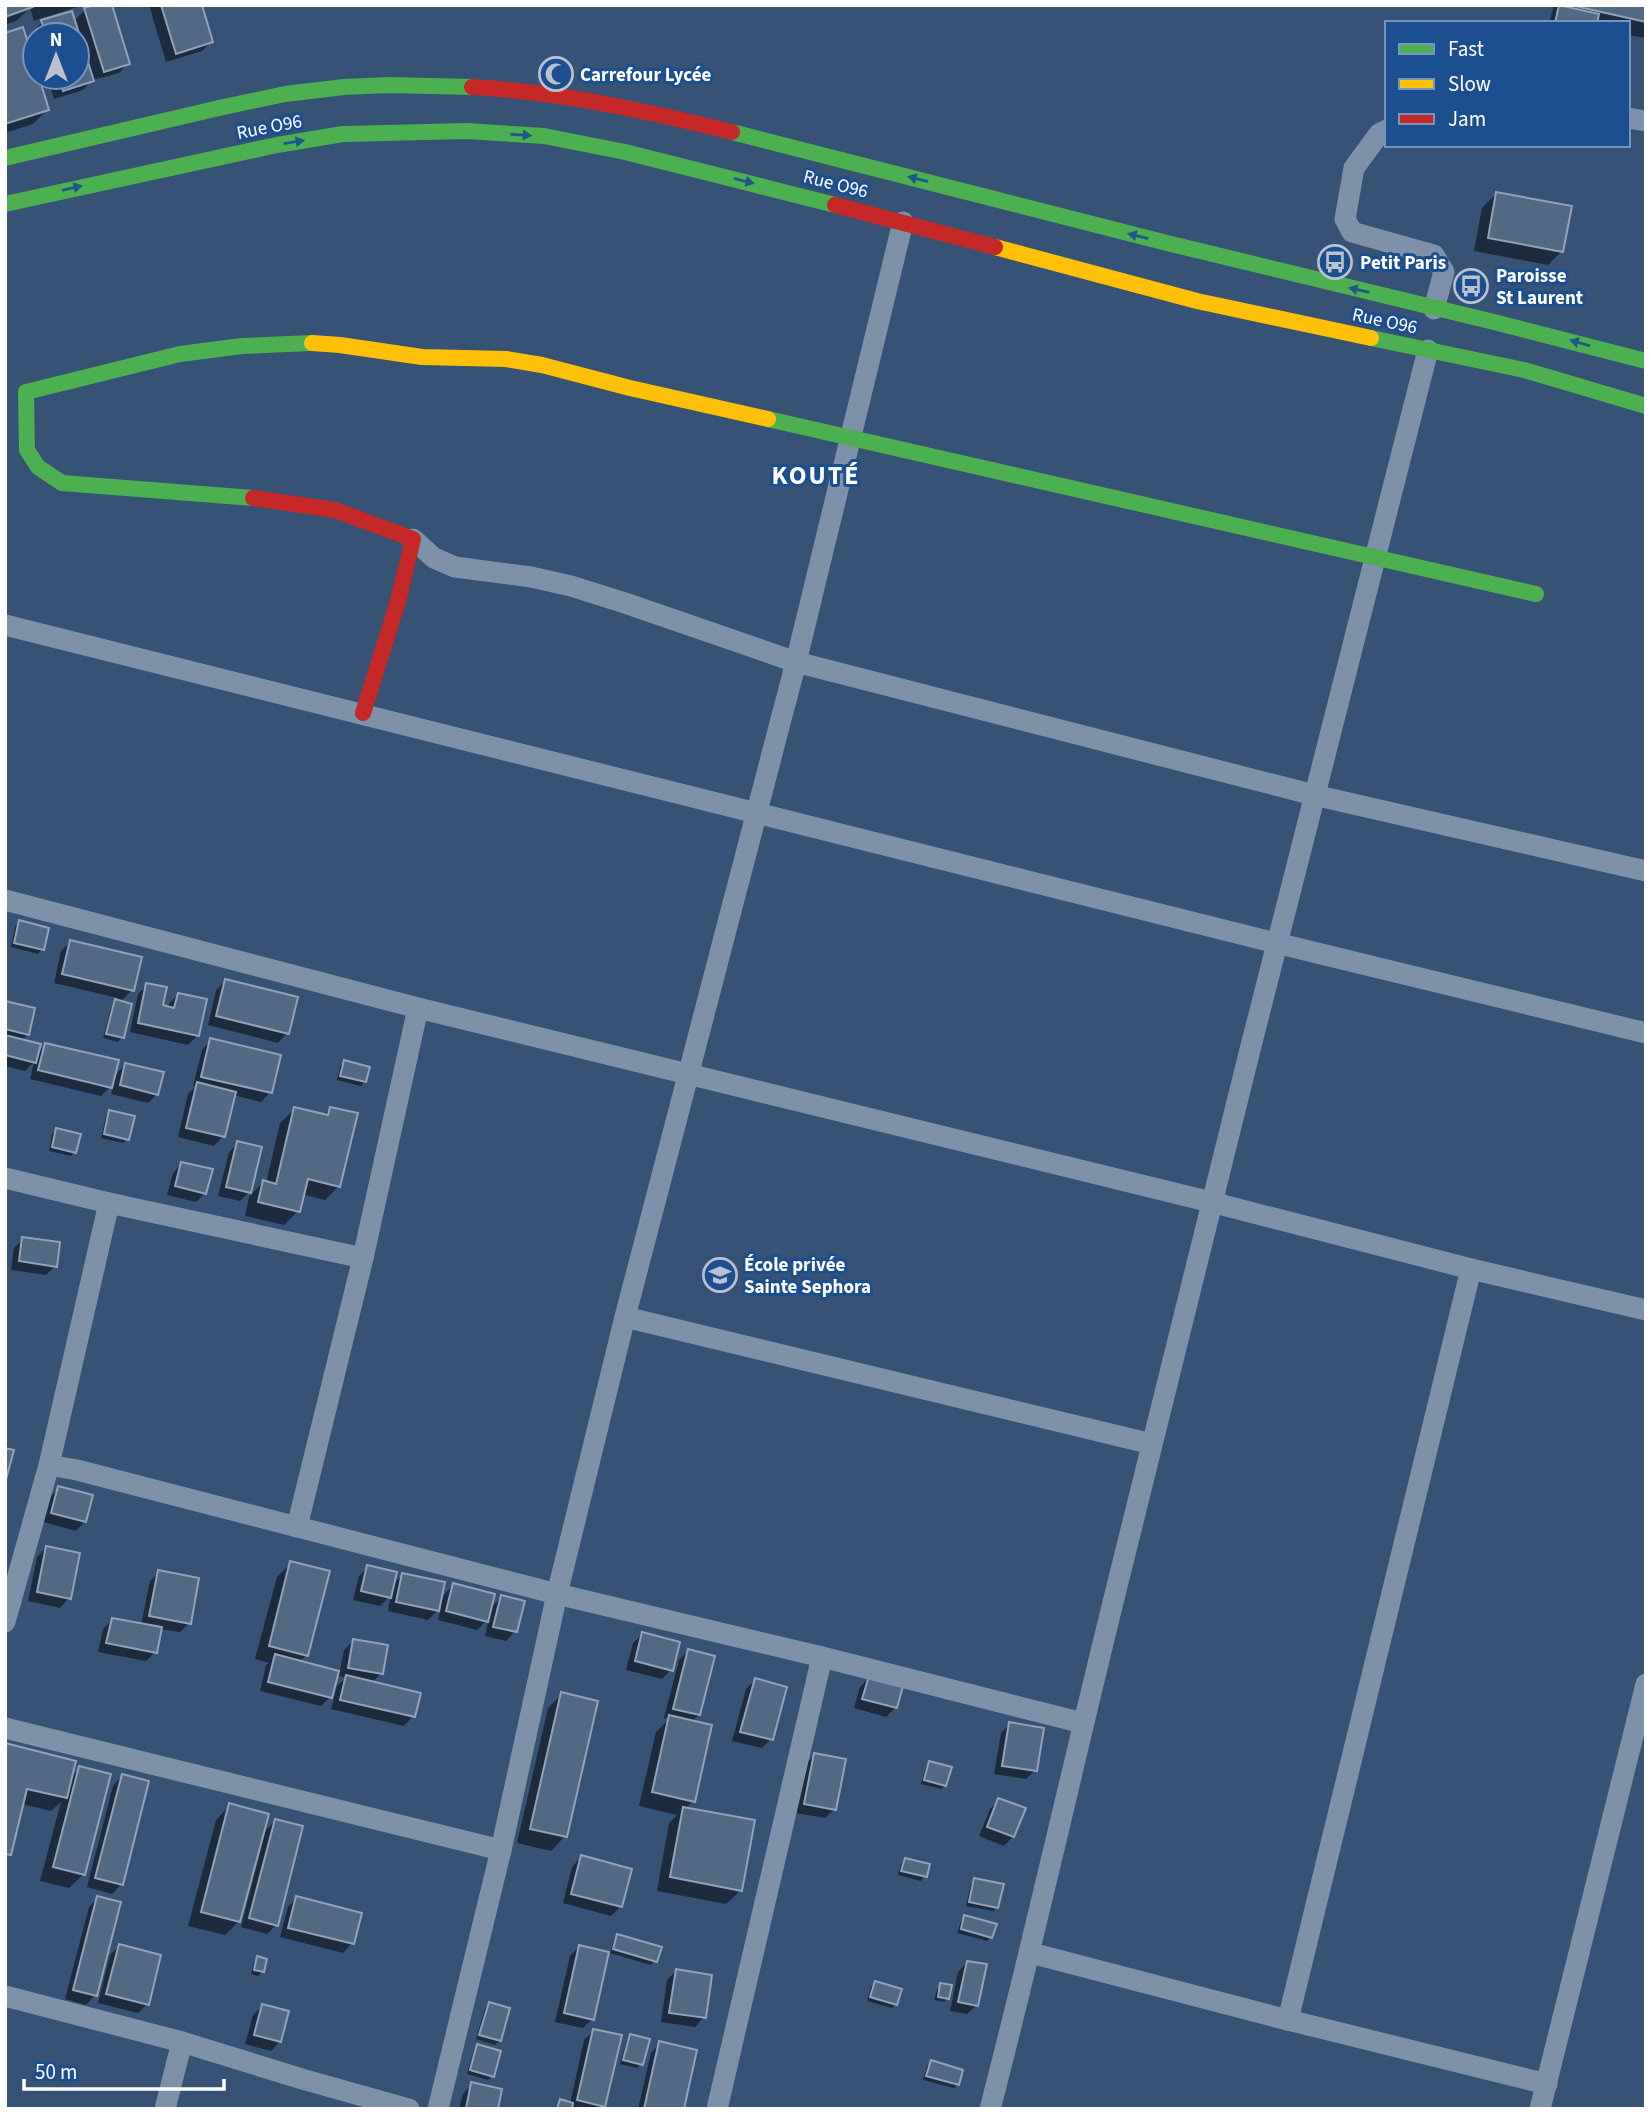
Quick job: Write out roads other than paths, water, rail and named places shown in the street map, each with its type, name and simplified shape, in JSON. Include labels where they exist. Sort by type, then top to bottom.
[{"type":"main road","name":"Rue O96","points":[[5,158],[210,110],[302,92],[396,85],[471,88],[591,100],[696,122],[1137,236],[1567,339],[1646,361]]},
{"type":"main road","name":"Rue O96","points":[[5,204],[277,145],[343,134],[467,131],[544,136],[625,152],[903,222],[1197,301],[1524,370],[1646,406]]},
{"type":"main road","points":[[362,713],[398,601],[413,539],[335,510],[311,506],[264,499],[62,483],[38,467],[27,450],[15,394],[180,354],[242,346],[306,343],[422,357],[506,359],[542,365],[630,388],[1536,594]]},
{"type":"street","points":[[1385,131],[1379,134],[1354,168],[1345,219],[1352,232],[1434,255],[1444,272],[1434,309]]},
{"type":"street","points":[[438,2109],[501,1850],[556,1594],[625,1317],[796,662],[903,222]]},
{"type":"street","points":[[990,2109],[1031,1953],[1083,1723],[1276,943],[1428,350]]},
{"type":"street","points":[[413,539],[434,558],[455,567],[531,577],[571,586],[796,662],[1314,796],[1646,871]]},
{"type":"street","points":[[5,625],[1646,1033]]},
{"type":"street","points":[[5,900],[418,1008],[1646,1310]]},
{"type":"street","points":[[297,1527],[362,1258],[418,1008]]},
{"type":"street","points":[[5,1178],[362,1258]]},
{"type":"street","points":[[5,1622],[49,1465],[109,1203]]},
{"type":"street","points":[[1288,2020],[1471,1269]]},
{"type":"street","points":[[625,1317],[1152,1444]]},
{"type":"street","points":[[49,1465],[556,1594],[1083,1723]]},
{"type":"street","points":[[717,2109],[822,1657]]},
{"type":"street","points":[[1540,2109],[1646,1684]]},
{"type":"street","points":[[5,1728],[501,1850]]},
{"type":"street","points":[[1031,1953],[1547,2084]]},
{"type":"street","points":[[5,1996],[182,2042],[409,2109]]},
{"type":"street","points":[[165,2109],[182,2042]]},
{"type":"place","name":"Carrefour Lycée","points":[[556,74]]},
{"type":"place","name":"Petit Paris","points":[[1335,262]]},
{"type":"place","name":"Paroisse St Laurent","points":[[1471,286]]},
{"type":"place","name":"École privée Sainte Sephora","points":[[720,1275]]},
{"type":"district","name":"KOUTÉ","points":[[816,475]]}]
